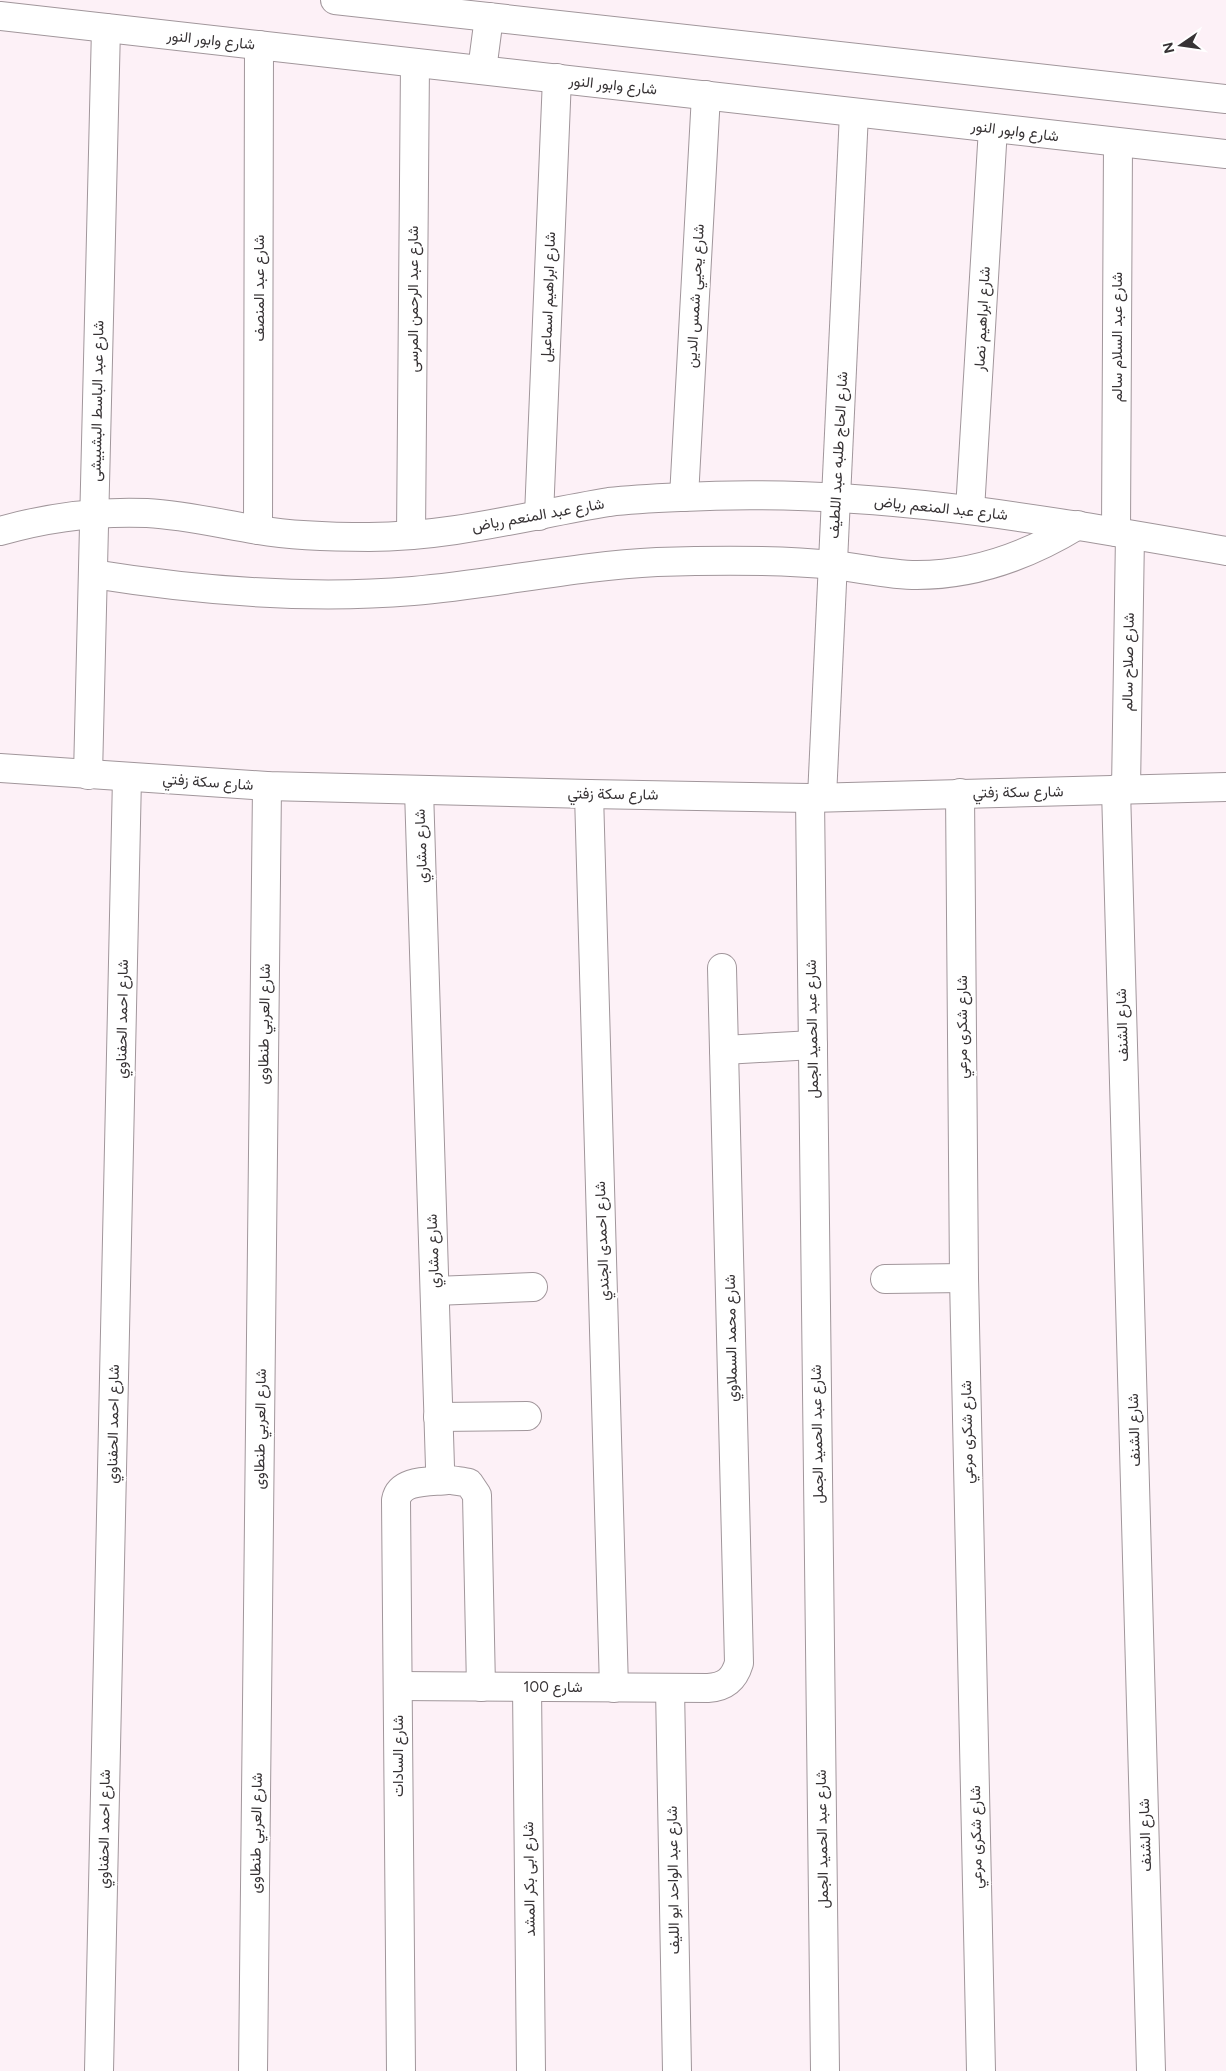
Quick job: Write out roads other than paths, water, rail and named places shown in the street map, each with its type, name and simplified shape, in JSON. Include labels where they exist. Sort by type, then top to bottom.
[{"type":"street","points":[[335,0],[1226,99]]},
{"type":"street","name":"شارع وابور النور","points":[[0,16],[1226,154]]},
{"type":"street","points":[[482,70],[489,17]]},
{"type":"street","name":"شارع عبد الباسط البشبيشى","points":[[88,775],[106,28]]},
{"type":"street","name":"شارع عبد المنصف","points":[[258,530],[259,45]]},
{"type":"street","name":"شارع عبد الرحمن المرسى","points":[[411,535],[415,63]]},
{"type":"street","name":"شارع ابراهيم اسماعيل","points":[[539,516],[557,78]]},
{"type":"street","name":"شارع يحيي شمس الدين","points":[[684,497],[706,95]]},
{"type":"street","name":"شارع الحاج طلبه عبد اللطيف","points":[[816,797],[834,565],[854,113]]},
{"type":"street","name":"شارع ابراهيم نصار","points":[[970,510],[993,128]]},
{"type":"street","name":"شارع عبد السلام سالم","points":[[1118,142],[1123,533]]},
{"type":"street","name":"شارع عبد المنعم رياض","points":[[0,531],[61,516],[94,513],[149,513],[195,518],[258,530],[335,537],[411,535],[539,516],[611,502],[684,497],[769,495],[836,498],[970,510],[1078,525],[1226,552]]},
{"type":"street","points":[[93,574],[220,591],[284,595],[412,591],[597,566],[656,562],[774,561],[834,565],[909,574],[952,572],[986,566],[1018,556],[1049,543],[1078,525]]},
{"type":"street","name":"شارع صلاح سالم","points":[[1121,789],[1123,533]]},
{"type":"street","name":"شارع سكة زفتي","points":[[0,768],[267,786],[589,794],[816,797],[1226,787]]},
{"type":"street","name":"شارع احمد الحفناوي","points":[[99,2071],[127,777]]},
{"type":"street","name":"شارع العربي طنطاوى","points":[[253,2071],[267,786]]},
{"type":"street","name":"شارع الشنف","points":[[1121,789],[1151,2071]]},
{"type":"street","name":"شارع مشاري","points":[[419,790],[440,1472],[447,1480]]},
{"type":"street","name":"شارع شكرى مرعي","points":[[960,793],[964,1278],[981,2071]]},
{"type":"street","name":"شارع احمدى الجندي","points":[[589,794],[614,1688]]},
{"type":"street","name":"شارع عبد الحميد الجمل","points":[[816,797],[813,1045],[825,2071]]},
{"type":"street","name":"شارع محمد السملاوي","points":[[708,1688],[719,1687],[729,1683],[736,1674],[740,1663],[722,968]]},
{"type":"street","points":[[724,1050],[813,1045]]},
{"type":"street","points":[[885,1279],[964,1278]]},
{"type":"street","points":[[435,1291],[533,1287]]},
{"type":"street","points":[[438,1417],[527,1416]]},
{"type":"street","points":[[447,1480],[469,1483],[476,1495],[482,1687]]},
{"type":"street","name":"شارع السادات","points":[[401,2071],[397,1496],[402,1489],[409,1485],[447,1480]]},
{"type":"street","name":"شارع 100","points":[[398,1686],[708,1688]]},
{"type":"street","name":"شارع ابى بكر المشد","points":[[527,1687],[531,2071]]},
{"type":"street","name":"شارع عبد الواحد ابو الليف","points":[[670,1688],[677,2071]]}]
